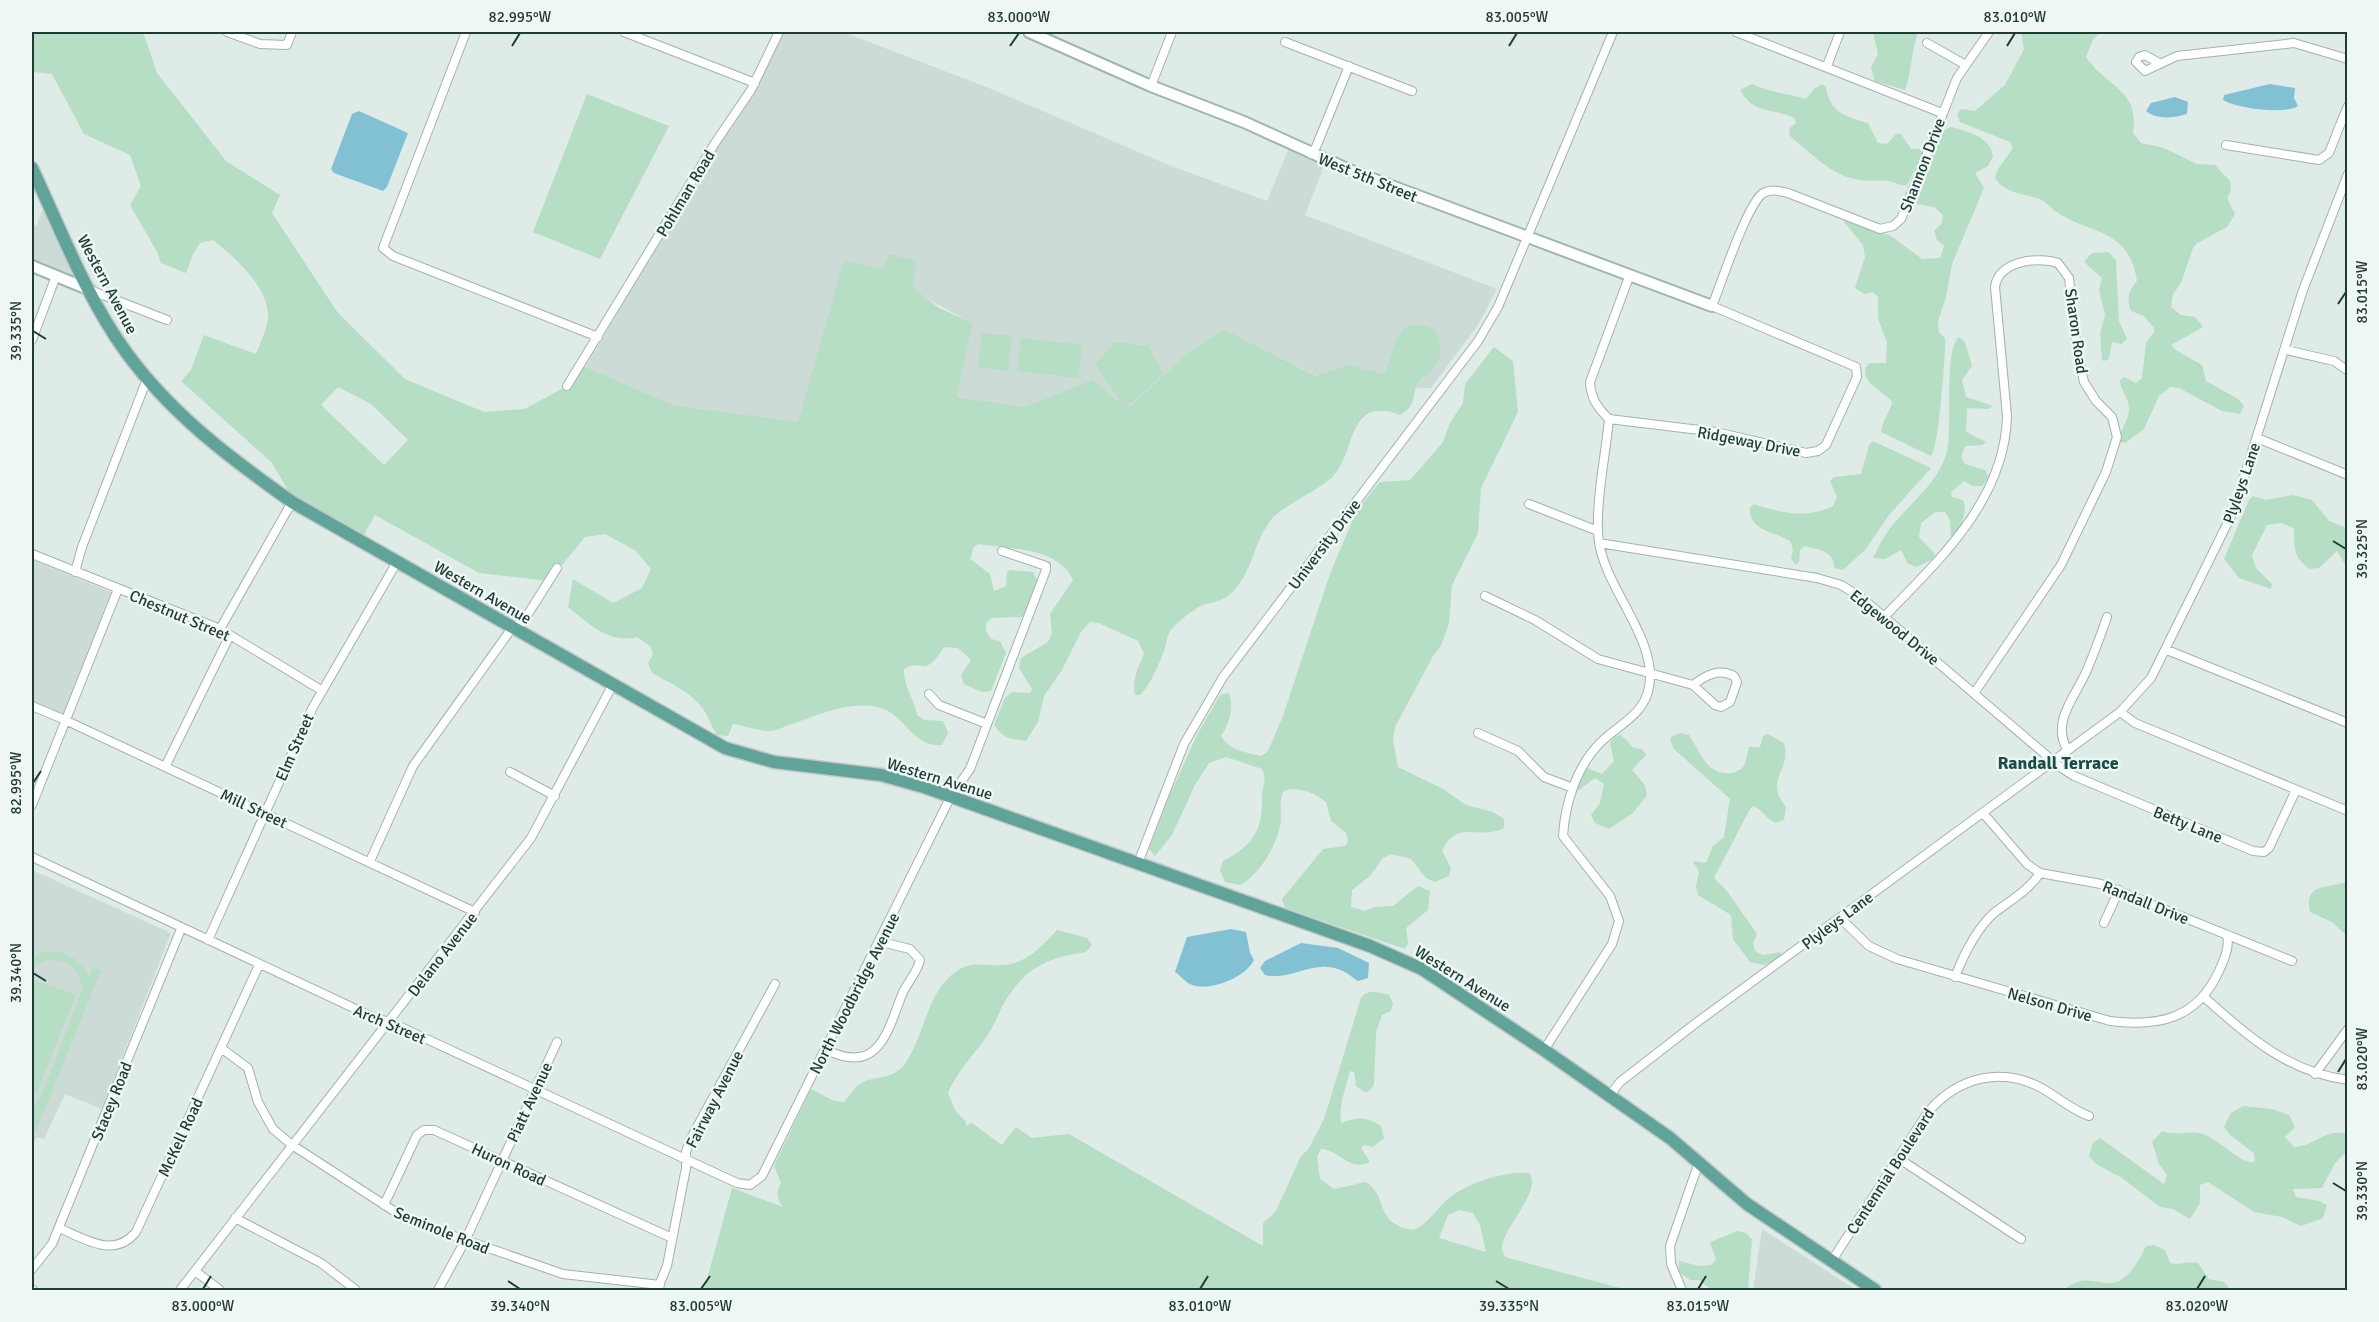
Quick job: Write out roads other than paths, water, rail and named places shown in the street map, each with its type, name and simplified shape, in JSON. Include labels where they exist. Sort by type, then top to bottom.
[{"type":"main road","name":"Western Avenue","points":[[32,168],[90,290],[125,351],[171,407],[203,435],[292,502],[704,738],[749,757],[880,775],[951,796],[1398,958],[1452,987],[1610,1095],[1699,1162],[1747,1204],[1875,1290]]},
{"type":"street","points":[[227,32],[260,44],[287,45],[292,32]]},
{"type":"street","points":[[466,32],[383,248],[393,256],[598,337]]},
{"type":"street","points":[[624,32],[755,83]]},
{"type":"street","name":"Pohlman Road","points":[[567,386],[715,143],[755,83],[779,32]]},
{"type":"street","name":"West 5th Street","points":[[1029,32],[1151,86],[1244,122],[1311,154],[1456,212],[1527,235],[1629,277],[1712,306]]},
{"type":"street","points":[[1151,86],[1173,32]]},
{"type":"street","name":"University Drive","points":[[1138,863],[1184,744],[1223,677],[1478,341],[1498,307],[1612,32]]},
{"type":"street","points":[[1736,32],[1942,112]]},
{"type":"street","points":[[1827,66],[1840,32]]},
{"type":"street","name":"Shannon Drive","points":[[1712,306],[1750,212],[1763,193],[1775,190],[1880,229],[1893,226],[1901,219],[1942,112],[1964,64],[1989,32]]},
{"type":"street","points":[[1285,42],[1412,91]]},
{"type":"street","points":[[1927,43],[1964,64]]},
{"type":"street","points":[[2159,63],[2193,53],[2294,43],[2348,59]]},
{"type":"street","points":[[1311,154],[1316,147],[1349,66]]},
{"type":"street","points":[[2226,145],[2319,160],[2329,153],[2346,116],[2348,106]]},
{"type":"street","name":"Plyleys Lane","points":[[1610,1095],[1620,1082],[1688,1029],[2120,712],[2151,678],[2167,650],[2233,512],[2286,350],[2303,290],[2348,174]]},
{"type":"street","name":"Sharon Road","points":[[1885,616],[1963,532],[1998,471],[2007,434],[2007,416],[1995,287],[1997,277],[2006,267],[2013,265],[2044,261],[2058,263],[2069,278],[2076,343],[2084,382],[2096,401],[2112,417],[2117,437],[2106,472],[2061,565],[1975,692]]},
{"type":"street","points":[[32,266],[166,320]]},
{"type":"street","points":[[32,340],[56,276]]},
{"type":"street","points":[[1544,1050],[1612,944],[1619,921],[1617,911],[1604,888],[1563,836],[1573,788],[1592,752],[1640,709],[1649,688],[1650,673],[1640,639],[1616,593],[1599,543],[1598,531],[1609,419],[1598,408],[1591,395],[1590,382],[1629,277]]},
{"type":"street","name":"Ridgeway Drive","points":[[1609,419],[1716,432],[1806,453],[1818,451],[1826,445],[1857,377],[1856,367],[1712,306]]},
{"type":"street","points":[[2286,350],[2334,361],[2348,371]]},
{"type":"street","points":[[75,572],[82,547],[147,379]]},
{"type":"street","points":[[2257,438],[2348,475]]},
{"type":"street","points":[[220,629],[292,502]]},
{"type":"street","points":[[1529,504],[1598,531]]},
{"type":"street","name":"Edgewood Drive","points":[[1599,543],[1828,580],[1851,591],[1885,616],[2052,760]]},
{"type":"street","name":"North Woodbridge Avenue","points":[[750,1185],[759,1180],[827,1050],[951,796],[970,769],[1046,566],[1002,551]]},
{"type":"street","name":"Chestnut Street","points":[[32,554],[220,629],[321,690]]},
{"type":"street","name":"Elm Street","points":[[208,940],[321,690],[398,562]]},
{"type":"street","points":[[370,861],[413,766],[512,628],[523,622],[558,568]]},
{"type":"street","points":[[32,805],[118,589]]},
{"type":"street","points":[[1485,596],[1535,620],[1598,658],[1693,685],[1708,701],[1721,706],[1730,702],[1737,682],[1734,676],[1723,672],[1711,674],[1693,685]]},
{"type":"street","points":[[2067,749],[2061,733],[2065,712],[2086,673],[2107,617]]},
{"type":"street","points":[[165,767],[230,635]]},
{"type":"street","points":[[2167,650],[2348,723]]},
{"type":"street","name":"Delano Avenue","points":[[180,1290],[531,838],[612,686]]},
{"type":"street","points":[[928,694],[939,705],[987,724]]},
{"type":"street","name":"Mill Street","points":[[32,706],[370,861],[475,912]]},
{"type":"street","points":[[2120,712],[2135,723],[2348,811]]},
{"type":"street","points":[[1478,733],[1518,751],[1544,777],[1573,788]]},
{"type":"street","name":"Betty Lane","points":[[2052,760],[2092,785],[2258,852],[2269,848],[2296,790]]},
{"type":"street","points":[[510,772],[555,796]]},
{"type":"street","points":[[1955,977],[1982,926],[1993,914],[2030,887],[2040,873],[2027,864],[1983,813]]},
{"type":"street","name":"Arch Street","points":[[32,858],[259,965],[375,1018],[390,1022],[737,1183],[750,1185]]},
{"type":"street","name":"Randall Drive","points":[[2040,873],[2102,884],[2292,961]]},
{"type":"street","points":[[2104,923],[2119,890]]},
{"type":"street","name":"Nelson Drive","points":[[1840,918],[1858,937],[1882,953],[1955,977],[2110,1020],[2135,1024],[2153,1023],[2171,1017],[2188,1010],[2204,997],[2223,963],[2229,941],[2227,935]]},
{"type":"street","name":"Stacey Road","points":[[32,1269],[52,1244],[182,928]]},
{"type":"street","points":[[827,1050],[850,1058],[864,1056],[884,1040],[893,1024],[901,997],[920,960],[917,954],[910,949],[880,942]]},
{"type":"street","name":"McKell Road","points":[[59,1228],[100,1245],[111,1247],[129,1239],[136,1232],[259,965]]},
{"type":"street","name":"Fairway Avenue","points":[[658,1288],[672,1238],[690,1140],[775,984]]},
{"type":"street","points":[[2204,997],[2252,1040],[2276,1057],[2315,1074],[2348,1080]]},
{"type":"street","points":[[2315,1074],[2348,1029]]},
{"type":"street","name":"Piatt Avenue","points":[[438,1290],[465,1241],[557,1042]]},
{"type":"street","name":"Seminole Road","points":[[221,1048],[248,1068],[264,1117],[273,1130],[292,1145],[411,1221],[562,1274],[658,1288]]},
{"type":"street","name":"Centennial Boulevard","points":[[1831,1262],[1937,1101],[1963,1083],[1980,1077],[2003,1077],[2032,1085],[2074,1111],[2089,1116]]},
{"type":"street","name":"Huron Road","points":[[384,1205],[417,1135],[423,1130],[434,1130],[672,1238]]},
{"type":"street","points":[[1898,1158],[2020,1239]]},
{"type":"street","points":[[1682,1290],[1671,1264],[1670,1246],[1699,1162]]},
{"type":"street","points":[[235,1218],[321,1263],[357,1290]]},
{"type":"street","points":[[195,1271],[220,1290]]},
{"type":"water","points":[[2270,84],[2295,88],[2294,98],[2298,106],[2292,109],[2272,110],[2238,106],[2223,100],[2224,95]]},
{"type":"water","points":[[2175,97],[2188,102],[2187,114],[2166,117],[2155,116],[2146,111],[2151,103]]},
{"type":"water","points":[[359,111],[408,133],[387,187],[383,191],[334,173],[331,169],[352,114]]},
{"type":"water","points":[[1231,929],[1246,932],[1250,953],[1254,960],[1243,972],[1226,982],[1198,986],[1186,982],[1175,972],[1187,937]]},
{"type":"water","points":[[1301,943],[1338,948],[1369,963],[1368,978],[1358,981],[1343,971],[1328,967],[1283,975],[1265,975],[1260,968],[1265,961]]},
{"type":"district","name":"Randall Terrace","points":[[2058,763]]}]
